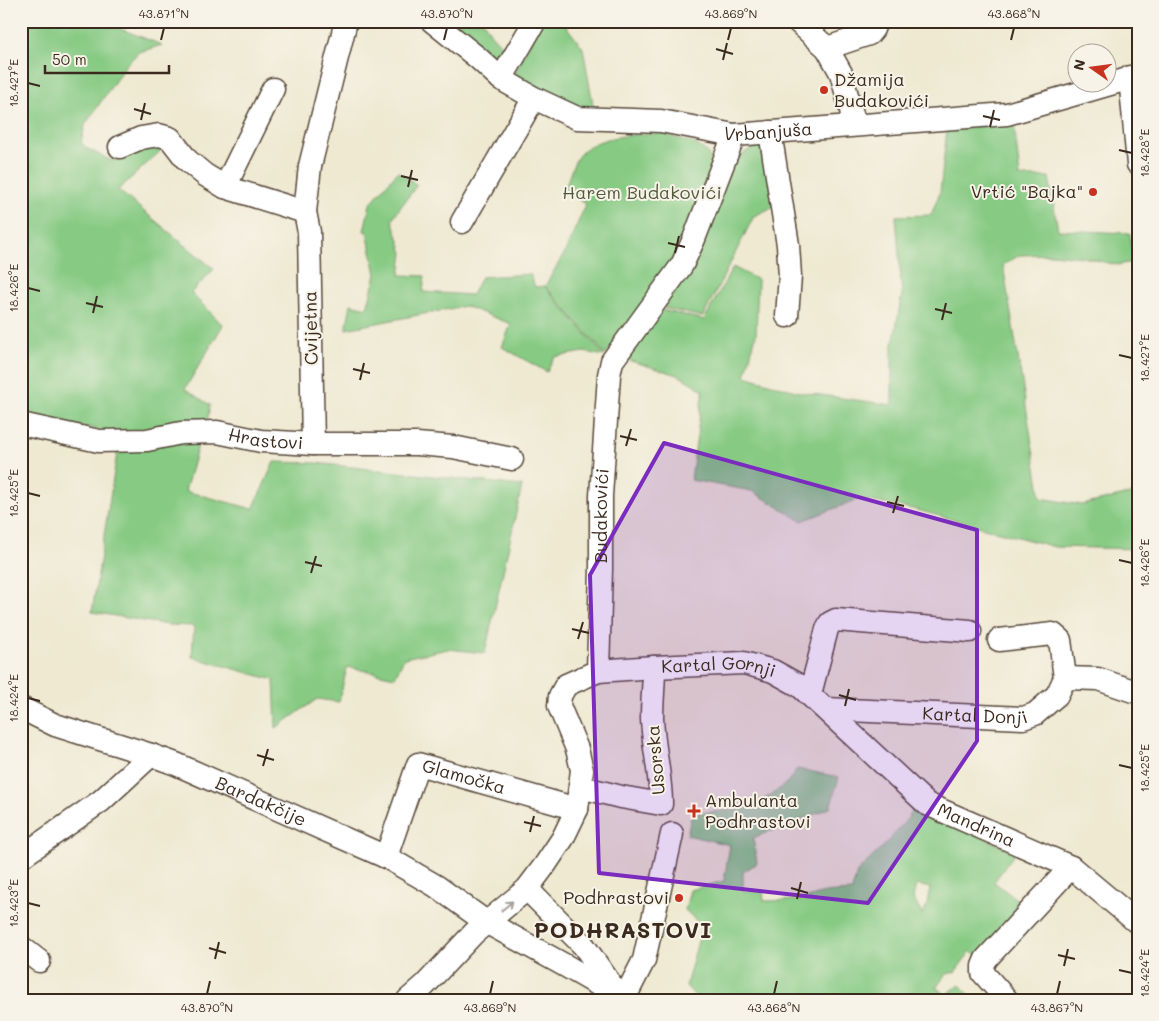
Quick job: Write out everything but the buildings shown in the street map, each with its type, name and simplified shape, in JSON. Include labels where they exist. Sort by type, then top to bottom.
[{"type":"street","name":"Cvijetna","points":[[313,444],[309,232],[305,212],[310,166],[346,21]]},
{"type":"street","name":"Vrbanjuša","points":[[432,21],[501,79],[534,98],[577,118],[661,121],[734,135],[1007,114],[1134,76],[1138,164]]},
{"type":"street","points":[[501,79],[535,21]]},
{"type":"street","points":[[797,21],[827,48],[841,72],[855,125]]},
{"type":"street","points":[[827,48],[869,34],[874,29],[876,21]]},
{"type":"street","points":[[225,187],[273,89]]},
{"type":"street","points":[[462,222],[534,98]]},
{"type":"street","points":[[770,132],[788,245],[790,276],[787,316]]},
{"type":"street","points":[[120,147],[141,138],[160,135],[170,138],[187,160],[205,175],[225,187],[305,212]]},
{"type":"street","name":"Budakovići","points":[[598,671],[601,496],[608,375],[612,361],[682,265],[734,135]]},
{"type":"street","name":"Hrastovi","points":[[21,424],[99,441],[147,440],[181,433],[217,432],[261,442],[417,444],[453,447],[512,459]]},
{"type":"street","points":[[818,702],[827,629],[830,623],[836,620],[970,631]]},
{"type":"street","points":[[999,640],[1053,634],[1060,640],[1064,678],[1098,679],[1132,691]]},
{"type":"street","name":"Kartal Gornji","points":[[598,671],[752,664],[764,667],[791,680],[818,702]]},
{"type":"street","name":"Usorska","points":[[581,787],[661,804],[661,787],[657,771],[652,718],[654,667]]},
{"type":"street","points":[[408,1000],[425,985],[474,933],[527,889],[546,865],[562,838],[577,809],[582,770],[577,749],[559,706],[560,696],[566,685],[598,671]]},
{"type":"street","name":"Kartal Donji","points":[[818,702],[1023,718],[1035,714],[1057,695],[1064,678]]},
{"type":"street","name":"Mandrina","points":[[818,702],[927,804],[1071,867],[1138,923]]},
{"type":"street","name":"Bardakčije","points":[[21,708],[55,725],[151,755],[386,857],[436,886],[486,922],[622,998]]},
{"type":"street","points":[[21,857],[101,801],[151,755]]},
{"type":"street","name":"Glamočka","points":[[386,857],[418,764],[577,809]]},
{"type":"street","points":[[527,889],[584,946],[622,998],[644,960],[672,834]]},
{"type":"street","points":[[1007,1000],[983,973],[986,959],[1071,867]]},
{"type":"street","points":[[566,966],[584,946]]},
{"type":"street","points":[[21,947],[39,961]]},
{"type":"highlighted area","points":[[664,443],[977,530],[977,741],[868,903],[599,873],[590,575]]},
{"type":"green space","points":[[33,21],[86,21],[121,29],[162,45],[139,52],[126,65],[85,125],[81,142],[86,148],[110,160],[121,160],[152,146],[168,144],[118,190],[214,269],[191,293],[223,325],[185,389],[210,405],[207,423],[125,434],[21,416],[21,30]]},
{"type":"green space","points":[[438,21],[483,21],[500,44],[519,45],[505,59],[494,61]]},
{"type":"green space","points":[[540,21],[562,21],[583,48],[594,110],[572,112],[514,76]]},
{"type":"green space","points":[[1014,123],[1020,177],[1049,177],[1058,230],[1130,233],[1133,262],[1117,265],[1083,257],[1052,254],[1020,255],[1003,265],[1041,498],[1082,505],[1138,492],[1138,549],[1055,547],[913,509],[859,499],[802,521],[752,491],[691,480],[703,390],[678,375],[624,359],[662,310],[704,320],[733,267],[758,280],[756,335],[745,376],[799,392],[892,405],[892,350],[902,294],[896,216],[931,215],[940,192],[947,129]]},
{"type":"green space","name":"Harem Budakovići","points":[[662,133],[697,145],[707,152],[713,164],[676,263],[606,355],[545,286],[564,254],[586,204],[564,191],[577,158],[593,144],[628,135]]},
{"type":"green space","name":"Harem Budakovići","points":[[765,144],[775,206],[754,216],[703,317],[664,308],[730,170],[744,153]]},
{"type":"green space","points":[[398,171],[417,185],[392,219],[403,253],[400,275],[425,276],[423,292],[472,295],[481,277],[530,274],[535,287],[544,286],[605,356],[584,352],[554,357],[547,372],[502,347],[511,324],[465,306],[346,329],[351,304],[367,308],[376,274],[367,232],[364,231],[370,204]]},
{"type":"green space","points":[[201,435],[185,491],[253,509],[274,462],[316,463],[522,486],[485,653],[448,649],[404,658],[395,677],[347,667],[339,702],[317,699],[276,728],[274,680],[192,657],[194,626],[168,625],[92,612],[118,447]]},
{"type":"green space","points":[[797,769],[839,777],[830,808],[753,838],[757,863],[743,872],[743,891],[763,891],[764,901],[802,900],[823,893],[852,891],[857,872],[886,844],[908,818],[916,804],[1015,853],[994,882],[1024,905],[981,959],[971,951],[955,972],[947,974],[936,987],[945,995],[960,985],[975,1000],[699,1000],[686,986],[702,926],[685,910],[690,890],[724,881],[730,845],[687,835],[692,814],[747,807],[776,792]],"holes":[[[916,885],[930,888],[926,908],[922,914],[913,898]]]},
{"type":"place","name":"Džamija Budakovići","points":[[824,90]]},
{"type":"place","name":"Vrtić \"Bajka\"","points":[[1093,192]]},
{"type":"place","name":"Ambulanta Podhrastovi","points":[[694,811]]},
{"type":"place","name":"Podhrastovi","points":[[679,898]]},
{"type":"district","name":"PODHRASTOVI","points":[[623,930]]}]
